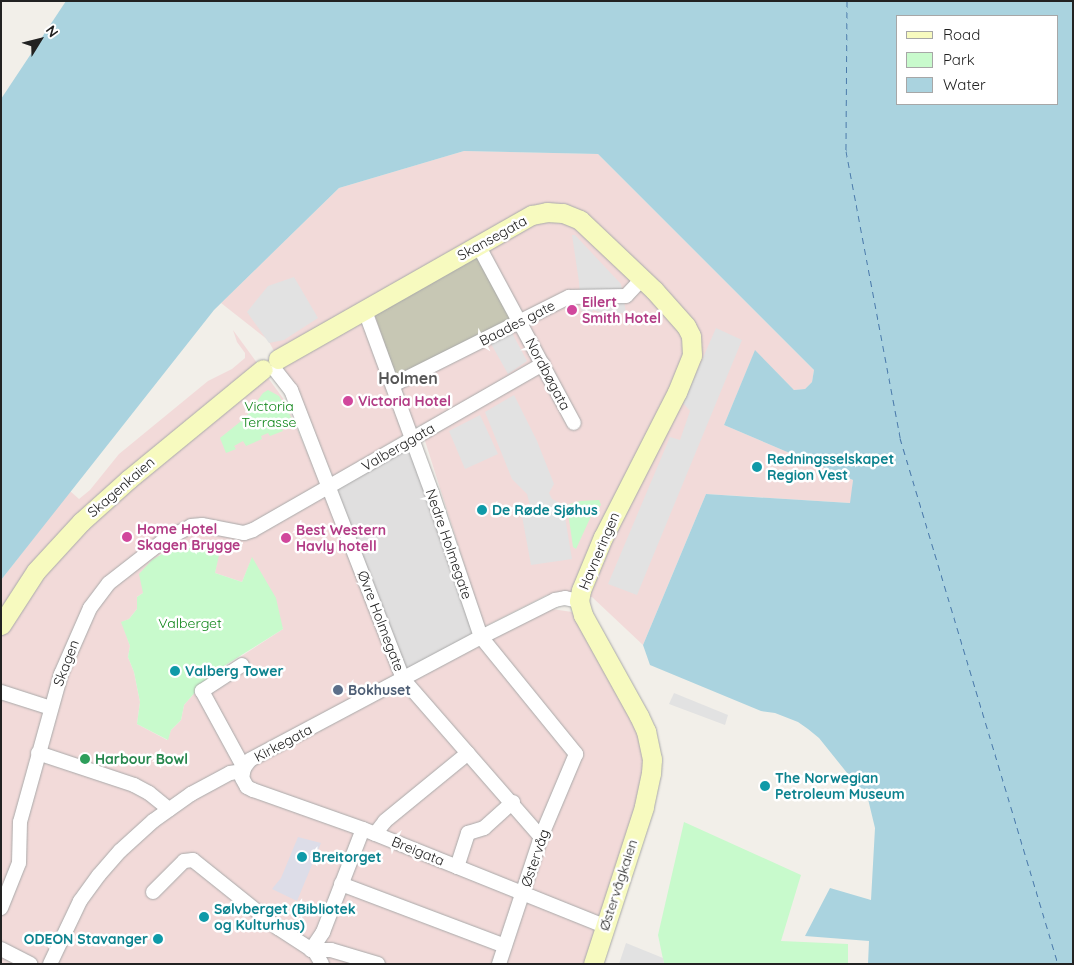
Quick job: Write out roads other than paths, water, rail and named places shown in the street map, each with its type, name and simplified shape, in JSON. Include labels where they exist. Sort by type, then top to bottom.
[{"type":"street","name":"Skansegata","points":[[272,366],[532,215],[555,212],[580,220],[676,313],[686,326]]},
{"type":"street","name":"Nordbøgata","points":[[478,245],[574,423]]},
{"type":"street","name":"Baades gate","points":[[393,385],[569,297],[626,296],[642,279]]},
{"type":"street","name":"Nedre Holmegate","points":[[365,311],[413,439],[481,637],[576,754]]},
{"type":"street","name":"Havneringen","points":[[644,807],[652,773],[651,752],[646,731],[598,646],[583,615],[579,600],[584,582],[603,538],[677,392],[692,355],[691,336],[686,326]]},
{"type":"street","name":"Valberggata","points":[[253,530],[543,364]]},
{"type":"street","name":"Øvre Holmegate","points":[[272,366],[291,390],[403,679],[513,802],[541,837]]},
{"type":"street","name":"Skagenkaien","points":[[1,625],[36,571],[64,538],[124,484],[272,366]]},
{"type":"street","name":"Skagen","points":[[1,908],[19,863],[20,822],[51,708],[64,665],[78,631],[93,603],[109,582],[164,540],[191,526],[202,525],[244,533],[253,530]]},
{"type":"street","name":"Kirkegata","points":[[50,964],[71,918],[99,875],[133,838],[169,809],[216,780],[243,769],[250,760],[481,637],[554,600],[565,598],[579,600]]},
{"type":"street","points":[[242,665],[202,690],[243,769]]},
{"type":"street","points":[[1,692],[51,708]]},
{"type":"street","points":[[311,950],[323,932],[341,884],[369,831],[385,821],[468,752]]},
{"type":"street","points":[[38,753],[134,785],[149,793],[169,809]]},
{"type":"street","name":"Østervåg","points":[[499,964],[541,837],[576,754]]},
{"type":"street","name":"Breigata","points":[[243,769],[242,778],[245,784],[253,790],[369,831],[604,926]]},
{"type":"street","points":[[457,867],[468,833],[484,828],[513,802]]},
{"type":"street","name":"Østervågkaien","points":[[593,964],[644,807]]},
{"type":"street","points":[[153,892],[184,861],[193,860],[278,928],[318,955],[322,964]]},
{"type":"street","points":[[341,884],[505,946]]},
{"type":"street","points":[[1,949],[30,964]]},
{"type":"street","points":[[311,950],[331,950],[378,964]]},
{"type":"water","points":[[66,1],[1073,1],[1073,964],[868,964],[869,941],[805,936],[830,888],[871,900],[875,828],[868,799],[819,738],[798,722],[775,713],[761,711],[650,665],[643,645],[706,494],[850,503],[853,480],[724,425],[755,350],[794,390],[805,389],[812,382],[814,370],[598,154],[464,151],[339,188],[214,310],[1,580],[1,99]]},
{"type":"place","name":"Eilert Smith Hotel","points":[[572,310]]},
{"type":"place","name":"Victoria Hotel","points":[[348,401]]},
{"type":"place","name":"Redningsselskapet Region Vest","points":[[757,467]]},
{"type":"place","name":"De Røde Sjøhus","points":[[482,510]]},
{"type":"place","name":"Home Hotel Skagen Brygge","points":[[127,537]]},
{"type":"place","name":"Best Western Havly hotell","points":[[286,538]]},
{"type":"place","name":"Valberg Tower","points":[[175,671]]},
{"type":"place","name":"Bokhuset","points":[[338,690]]},
{"type":"place","name":"Harbour Bowl","points":[[85,759]]},
{"type":"place","name":"The Norwegian Petroleum Museum","points":[[765,786]]},
{"type":"place","name":"Breitorget","points":[[302,857]]},
{"type":"place","name":"Sølvberget (Bibliotek og Kulturhus)","points":[[204,917]]},
{"type":"place","name":"ODEON Stavanger","points":[[158,939]]},
{"type":"district","name":"Holmen","points":[[408,378]]},
{"type":"park label","name":"Victoria Terrasse","points":[[269,414]]},
{"type":"park label","name":"Valberget","points":[[190,623]]}]
